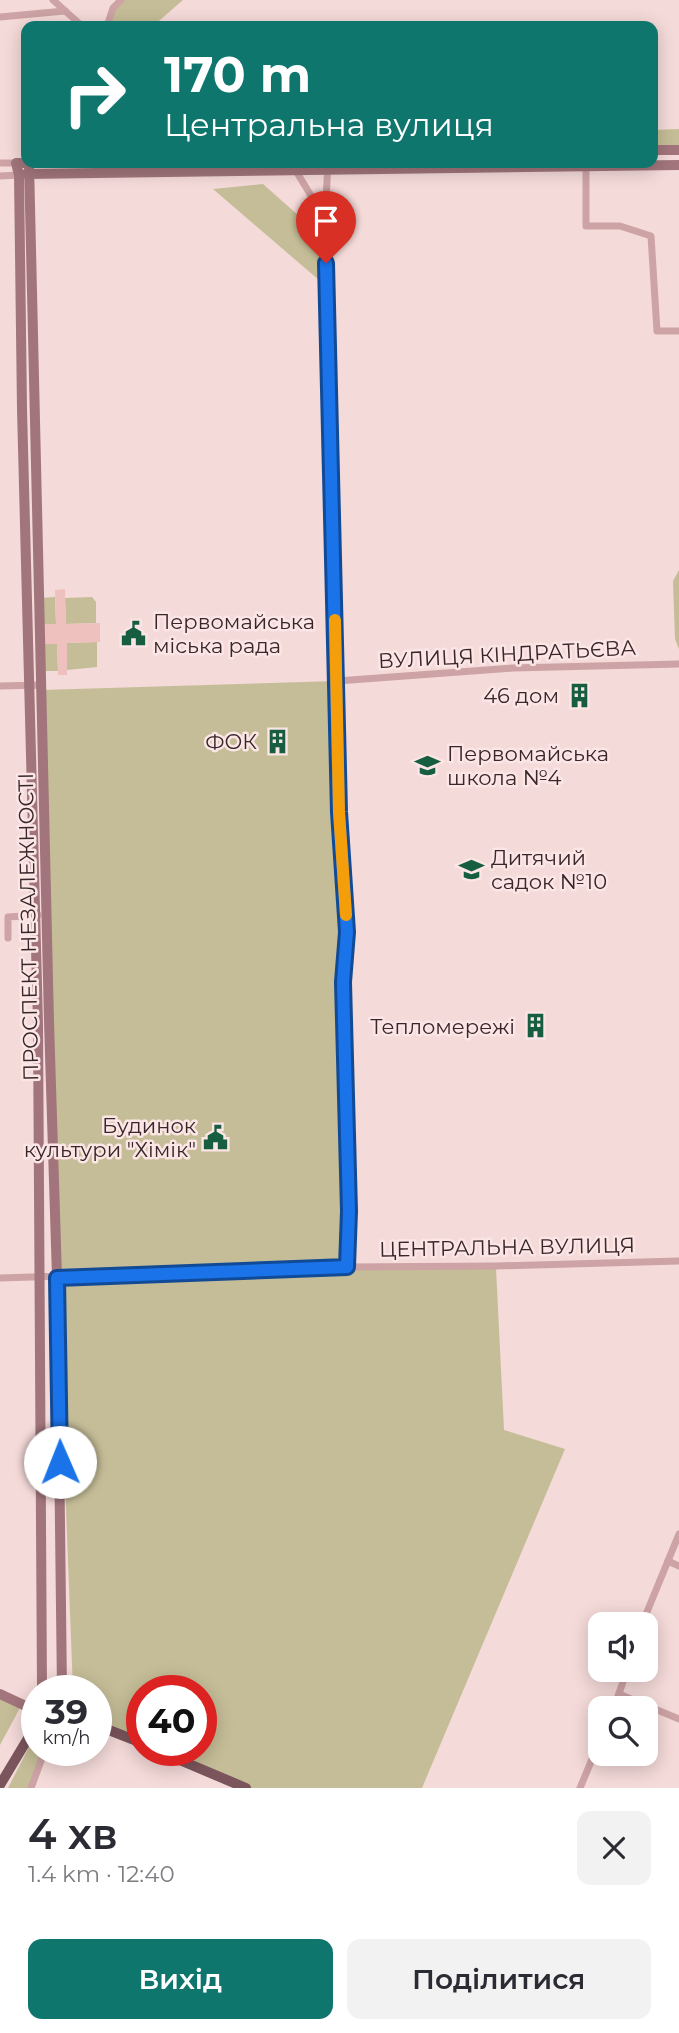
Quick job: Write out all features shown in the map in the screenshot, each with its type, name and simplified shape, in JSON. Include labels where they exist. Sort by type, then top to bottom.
[{"type":"main road","points":[[0,1785],[21,1753]]},
{"type":"main road","points":[[194,1766],[246,1788]]},
{"type":"street","points":[[53,0],[77,21]]},
{"type":"street","points":[[109,21],[113,8],[121,0]]},
{"type":"street","points":[[0,17],[65,10]]},
{"type":"street","points":[[658,150],[679,150]]},
{"type":"street","points":[[0,163],[21,163]]},
{"type":"street","name":"ПРОСПЕКТ НЕЗАЛЕЖНОСТІ","points":[[16,163],[19,175],[42,687],[57,1278],[62,1675]]},
{"type":"street","points":[[658,165],[679,165]]},
{"type":"street","name":"ПРОСПЕКТ НЕЗАЛЕЖНОСТІ","points":[[30,168],[27,341],[29,686],[38,1024],[42,1675]]},
{"type":"street","points":[[0,176],[199,168]]},
{"type":"street","points":[[298,168],[325,219]]},
{"type":"street","points":[[328,168],[325,219],[339,812],[347,932],[343,982],[349,1211],[347,1267]]},
{"type":"street","points":[[587,168],[586,226],[620,226],[652,236],[657,331],[679,331]]},
{"type":"street","name":"ВУЛИЦЯ КІНДРАТЬЄВА","points":[[337,681],[513,668],[679,664]]},
{"type":"street","points":[[0,686],[42,687]]},
{"type":"street","points":[[9,937],[8,917],[46,915]]},
{"type":"street","name":"ЦЕНТРАЛЬНА ВУЛИЦЯ","points":[[0,1278],[347,1267],[679,1261]]},
{"type":"street","points":[[647,1612],[679,1534]]},
{"type":"street","points":[[668,1561],[679,1566]]},
{"type":"street","points":[[623,1682],[619,1694],[679,1719]]},
{"type":"street","points":[[0,1693],[21,1700]]},
{"type":"street","points":[[31,1788],[39,1766]]},
{"type":"street","points":[[580,1788],[589,1766]]},
{"type":"shaded area","points":[[121,0],[183,0],[159,21],[110,21]]},
{"type":"shaded area","points":[[679,129],[679,150],[658,150],[658,130]]},
{"type":"shaded area","points":[[263,184],[326,240],[327,287],[213,189]]},
{"type":"shaded area","points":[[679,570],[679,649],[675,639],[673,581]]},
{"type":"shaded area","points":[[65,589],[66,624],[100,623],[100,642],[67,643],[67,675],[58,675],[57,644],[41,644],[40,625],[56,624],[55,590]]},
{"type":"shaded area","points":[[55,597],[56,624],[40,625],[39,598]]},
{"type":"shaded area","points":[[92,597],[96,602],[96,623],[66,624],[65,598]]},
{"type":"shaded area","points":[[97,642],[97,667],[67,670],[66,643]]},
{"type":"shaded area","points":[[57,643],[58,671],[42,671],[41,644]]},
{"type":"shaded area","points":[[337,681],[347,1267],[496,1268],[504,1430],[565,1449],[422,1788],[246,1788],[194,1766],[217,1766],[217,1675],[126,1675],[126,1737],[112,1731],[112,1675],[72,1675],[57,1277],[42,690]]},
{"type":"shaded area","points":[[0,1694],[21,1706],[0,1745]]},
{"type":"shaded area","points":[[21,1763],[21,1766],[39,1766],[31,1788],[8,1788]]},
{"type":"slow traffic","points":[[335,620],[339,812],[346,915]]},
{"type":"place","name":"Первомайська мiська рада","points":[[133,633]]},
{"type":"place","name":"46 дом","points":[[579,695]]},
{"type":"place","name":"ФОК","points":[[277,741]]},
{"type":"place","name":"Первомайська школа №4","points":[[427,765]]},
{"type":"place","name":"Дитячий садок №10","points":[[471,869]]},
{"type":"place","name":"Тепломережі","points":[[535,1026]]},
{"type":"place","name":"Будинок культури \"Хімік\"","points":[[216,1137]]},
{"type":"route","points":[[60,1462],[57,1278],[347,1267],[349,1211],[343,982],[347,932],[339,812],[326,263]]}]
